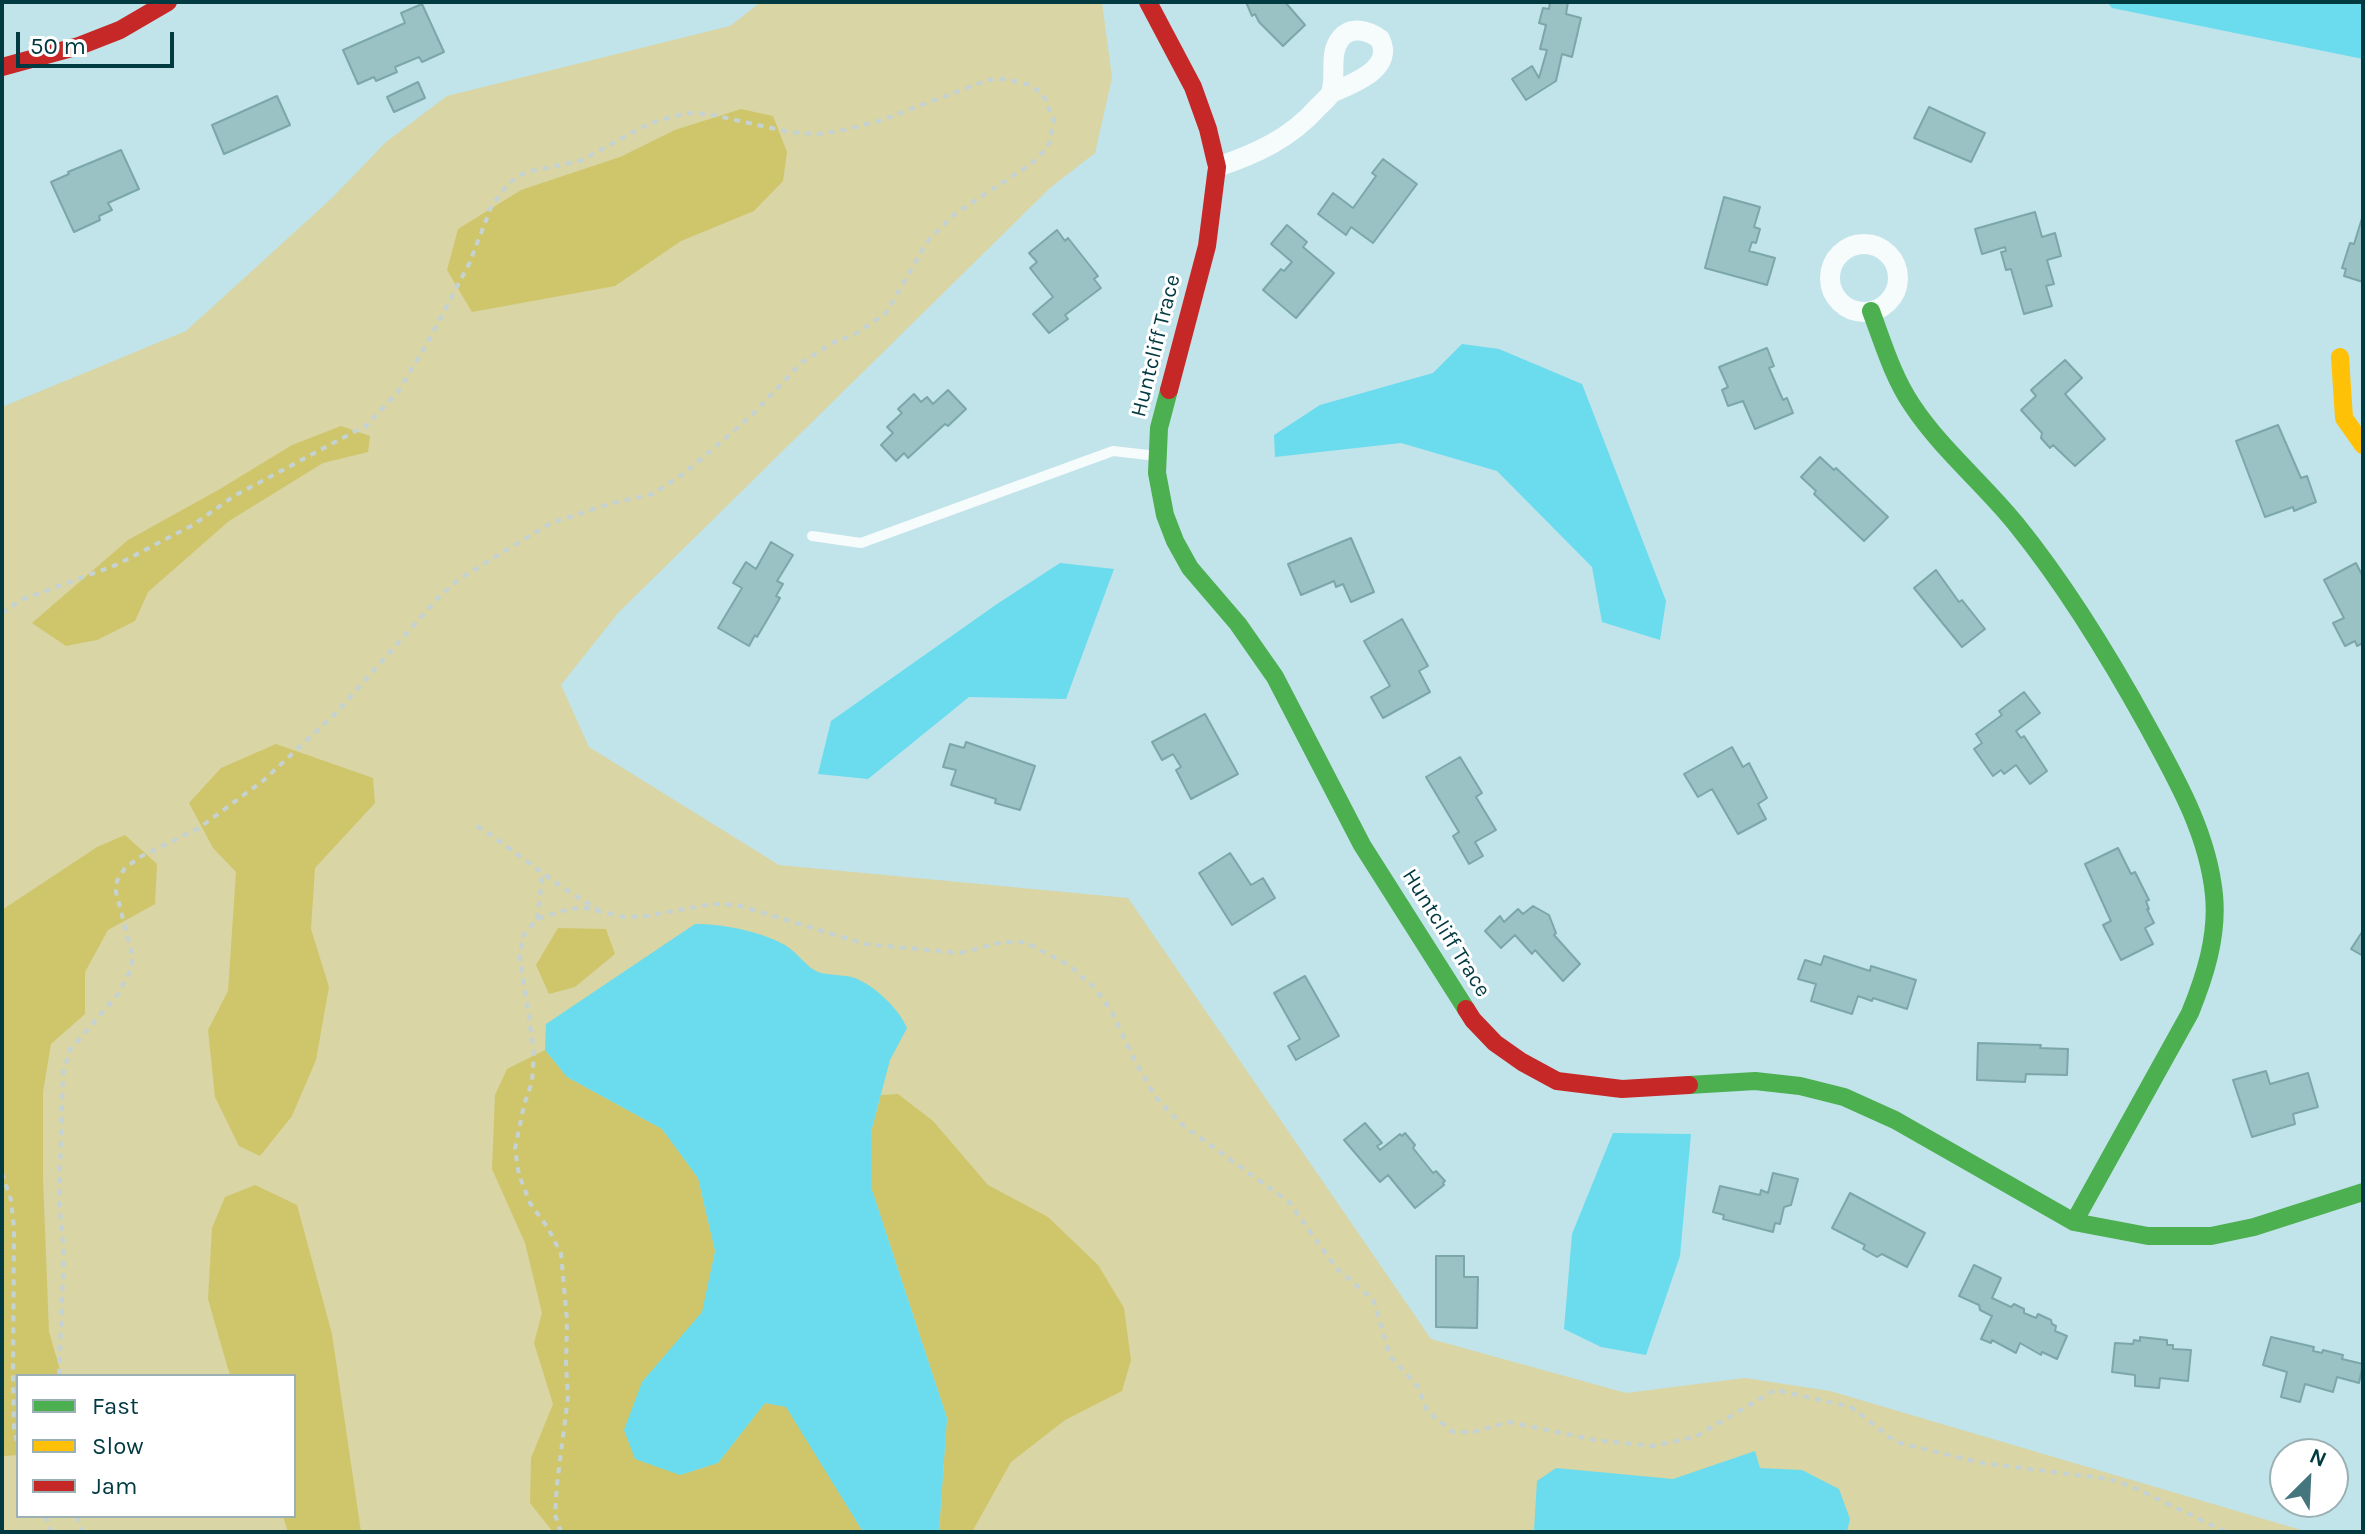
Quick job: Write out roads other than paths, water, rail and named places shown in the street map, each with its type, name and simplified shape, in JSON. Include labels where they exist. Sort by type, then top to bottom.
[{"type":"street","points":[[2,67],[93,41],[120,30],[168,2]]},
{"type":"street","name":"Huntcliff Trace","points":[[1148,2],[1193,87],[1217,167],[1207,246],[1159,428],[1157,473],[1165,515],[1190,568],[1238,624],[1275,677],[1362,845],[1473,1020],[1495,1043],[1557,1081],[1580,1085],[1622,1089],[1755,1081],[1800,1086],[1844,1097],[1895,1120],[2074,1222],[2161,1238],[2211,1236],[2254,1227],[2363,1192]]},
{"type":"street","points":[[1217,167],[1250,156],[1280,140],[1308,119],[1331,93]]},
{"type":"street","points":[[1871,311],[1900,386],[1918,414],[2016,523],[2077,608],[2136,705],[2187,800],[2209,856],[2215,899],[2210,958],[2205,978],[2190,1013],[2074,1222]]},
{"type":"street","points":[[2340,357],[2344,418],[2363,445]]},
{"type":"lane","points":[[812,536],[861,543],[1113,451],[1157,457]]},
{"type":"water","points":[[2107,2],[2363,2],[2363,59],[2112,8]]},
{"type":"water","points":[[1462,344],[1499,349],[1582,384],[1666,601],[1660,640],[1602,622],[1592,567],[1497,471],[1401,443],[1275,457],[1274,435],[1320,405],[1433,373]]},
{"type":"water","points":[[1060,563],[1114,569],[1066,699],[969,697],[868,779],[818,774],[831,721]]},
{"type":"water","points":[[695,924],[753,932],[785,945],[818,972],[863,982],[892,1006],[907,1028],[890,1060],[871,1132],[871,1187],[947,1418],[939,1532],[863,1532],[786,1407],[765,1403],[718,1463],[680,1475],[635,1459],[624,1430],[642,1382],[702,1312],[715,1251],[698,1178],[662,1129],[567,1077],[545,1050],[546,1024]]},
{"type":"water","points":[[1613,1133],[1691,1134],[1680,1256],[1646,1355],[1601,1347],[1564,1329],[1572,1234]]},
{"type":"water","points":[[1755,1451],[1760,1468],[1802,1470],[1839,1489],[1850,1519],[1847,1532],[1534,1530],[1537,1481],[1556,1468],[1673,1479]]}]
